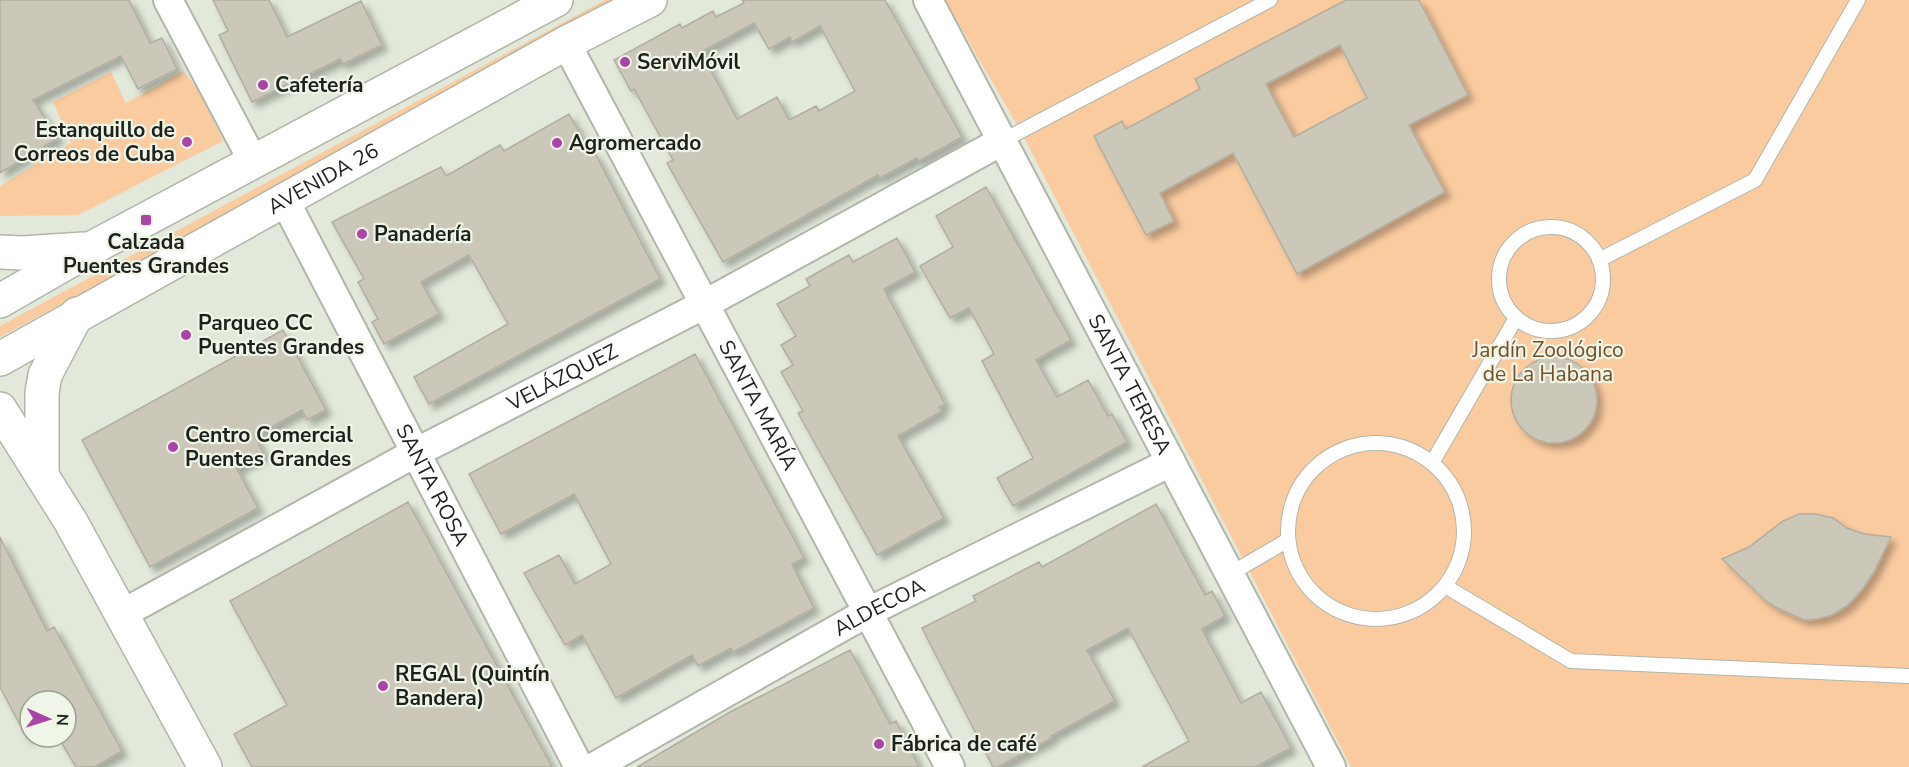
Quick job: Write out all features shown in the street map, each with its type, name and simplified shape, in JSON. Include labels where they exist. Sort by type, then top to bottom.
[{"type":"main road","points":[[0,301],[92,248],[556,0]]},
{"type":"main road","name":"AVENIDA 26","points":[[0,359],[566,43],[650,0]]},
{"type":"main road","points":[[0,252],[22,254],[92,248]]},
{"type":"main road","points":[[42,476],[45,375],[77,314]]},
{"type":"main road","points":[[0,409],[71,522],[205,767]]},
{"type":"main road","points":[[0,445],[42,476]]},
{"type":"street","points":[[168,0],[254,163]]},
{"type":"street","name":"SANTA TERESA","points":[[928,0],[1329,766]]},
{"type":"street","name":"SANTA MARÍA","points":[[566,43],[950,767]]},
{"type":"street","name":"VELÁZQUEZ","points":[[122,614],[415,453],[705,304],[1002,141]]},
{"type":"street","name":"SANTA ROSA","points":[[285,201],[579,767]]},
{"type":"street","name":"ALDECOA","points":[[594,767],[868,612],[1171,462]]},
{"type":"lane","points":[[1002,141],[1270,0]]},
{"type":"lane","points":[[1599,260],[1755,180],[1858,0]]},
{"type":"lane","points":[[1552,228],[1576,234],[1590,245],[1599,260],[1602,277],[1601,294],[1593,310],[1581,322],[1565,330],[1548,332],[1531,327],[1516,318],[1505,304],[1500,289],[1499,272],[1504,256],[1514,242],[1528,232],[1552,228]]},
{"type":"lane","points":[[1432,463],[1516,318]]},
{"type":"lane","points":[[1378,442],[1407,448],[1432,463],[1454,492],[1461,508],[1464,536],[1459,562],[1445,586],[1423,606],[1396,618],[1366,619],[1337,611],[1313,593],[1296,569],[1288,540],[1290,510],[1302,483],[1322,461],[1348,447],[1378,442]]},
{"type":"lane","points":[[1230,574],[1288,540]]},
{"type":"lane","points":[[1445,586],[1571,661],[1909,676]]},
{"type":"green space","points":[[605,0],[627,0],[0,337],[0,326]]},
{"type":"green space","name":"Jardín Zoológico de La Habana","points":[[945,0],[1909,0],[1909,767],[1351,767],[1020,130]]},
{"type":"green space","points":[[183,71],[199,90],[223,141],[78,215],[0,216],[0,186],[71,143],[53,102],[111,72],[126,103]]},
{"type":"building","points":[[0,0],[129,0],[150,43],[162,38],[177,69],[138,89],[121,56],[33,100],[58,138],[0,173]]},
{"type":"building","points":[[213,0],[269,0],[287,37],[361,1],[382,45],[343,64],[340,59],[252,102],[219,35],[228,31]]},
{"type":"building","points":[[742,0],[885,0],[962,137],[919,161],[917,158],[880,178],[878,175],[723,262],[667,163],[673,160],[634,89],[631,91],[614,60],[680,24],[682,28],[713,11],[716,17],[744,3]],"holes":[[[754,23],[769,49],[790,37],[792,42],[820,26],[855,91],[819,111],[816,106],[789,120],[777,97],[737,119],[701,52]]]},
{"type":"building","points":[[1346,0],[1419,0],[1468,95],[1409,125],[1445,192],[1297,274],[1233,153],[1160,193],[1174,221],[1146,235],[1094,136],[1122,121],[1126,129],[1200,89],[1195,79]],"holes":[[[1340,45],[1367,98],[1294,137],[1266,84]]]},
{"type":"building","points":[[569,114],[592,155],[595,153],[660,279],[429,404],[414,377],[508,324],[469,255],[421,282],[439,314],[384,344],[372,322],[378,319],[358,282],[364,279],[332,222],[441,167],[446,176],[500,145],[504,151]]},
{"type":"building","points":[[986,187],[1071,340],[1036,360],[1057,397],[1088,380],[1108,416],[1112,414],[1127,442],[1013,506],[997,478],[1033,458],[982,361],[994,354],[969,308],[950,318],[920,266],[953,247],[936,216]]},
{"type":"building","points":[[897,238],[915,272],[884,289],[945,404],[939,407],[942,411],[898,436],[944,518],[877,555],[798,413],[803,411],[781,372],[793,365],[781,345],[796,336],[777,304],[810,286],[806,279],[849,255],[853,262]]},
{"type":"building","name":"Centro Comercial Puentes Grandes","points":[[283,330],[326,410],[307,420],[302,410],[255,436],[264,454],[237,469],[258,508],[150,567],[82,440]]},
{"type":"building","points":[[695,354],[804,558],[792,564],[814,608],[733,652],[731,648],[698,666],[692,655],[616,698],[582,635],[565,645],[524,573],[559,555],[575,584],[611,564],[574,494],[501,534],[469,474]]},
{"type":"building","points":[[1554,357],[1578,364],[1590,376],[1597,400],[1590,424],[1578,436],[1554,443],[1530,436],[1518,424],[1511,400],[1518,376],[1530,364]]},
{"type":"building","points":[[408,502],[552,767],[252,767],[234,734],[287,705],[230,601]]},
{"type":"building","points":[[1156,504],[1205,595],[1212,591],[1225,616],[1202,629],[1241,703],[1261,692],[1291,748],[1255,767],[1142,767],[1189,741],[1128,628],[1087,650],[1115,701],[1051,736],[1052,738],[998,767],[993,767],[922,628],[976,601],[973,596],[1039,562],[1042,567]]},
{"type":"building","points":[[1799,514],[1816,514],[1833,518],[1847,528],[1864,534],[1891,537],[1874,572],[1861,591],[1847,606],[1832,615],[1818,619],[1804,620],[1777,608],[1766,601],[1722,559],[1749,547],[1783,521]]},
{"type":"building","points":[[0,537],[47,631],[54,627],[122,751],[95,767],[76,767],[65,749],[78,749],[78,689],[18,689],[18,721],[0,687]]},
{"type":"building","points":[[850,650],[890,724],[896,721],[919,767],[637,767],[730,712]]},
{"type":"place","name":"ServiMóvil","points":[[625,62]]},
{"type":"place","name":"Cafetería","points":[[263,85]]},
{"type":"place","name":"Estanquillo de Correos de Cuba","points":[[187,142]]},
{"type":"place","name":"Agromercado","points":[[557,143]]},
{"type":"place","name":"Calzada Puentes Grandes","points":[[146,220]]},
{"type":"place","name":"Panadería","points":[[362,234]]},
{"type":"place","name":"Parqueo CC Puentes Grandes","points":[[186,335]]},
{"type":"place","name":"Centro Comercial Puentes Grandes","points":[[173,447]]},
{"type":"place","name":"REGAL (Quintín Bandera)","points":[[383,686]]},
{"type":"place","name":"Fábrica de café","points":[[879,744]]}]
